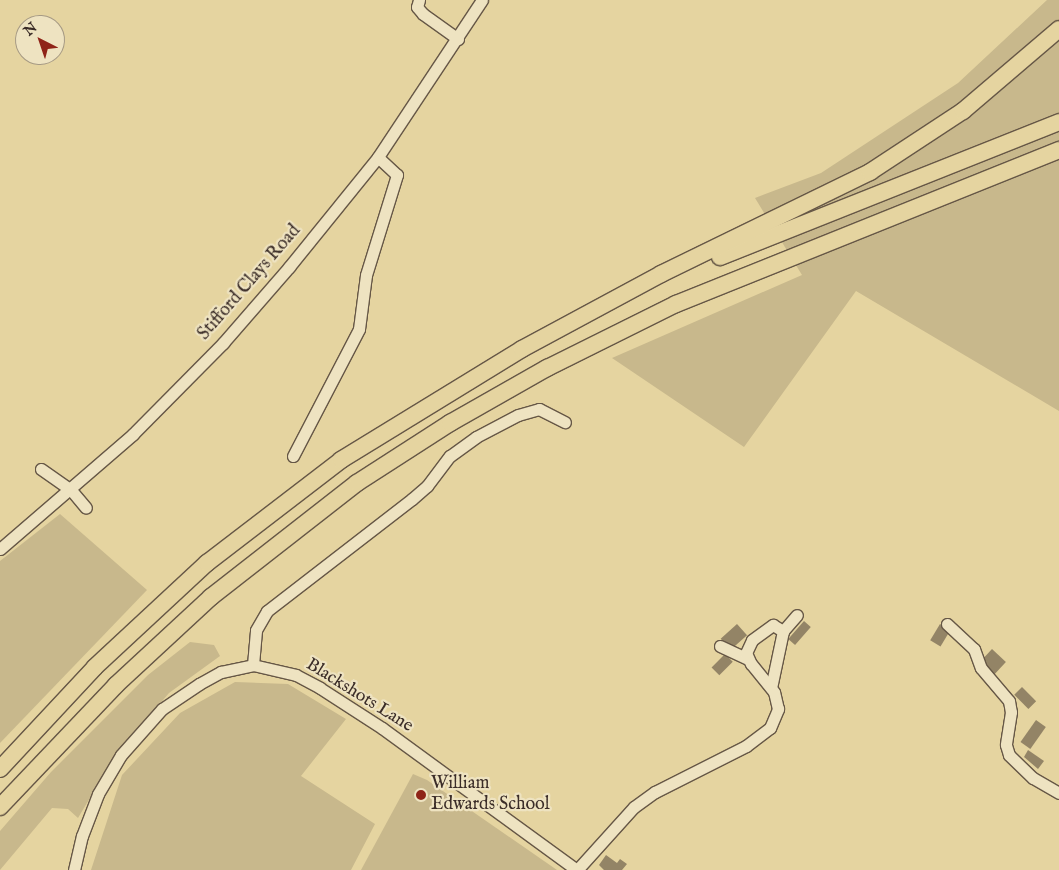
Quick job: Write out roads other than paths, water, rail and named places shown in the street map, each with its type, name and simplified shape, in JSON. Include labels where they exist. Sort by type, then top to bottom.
[{"type":"highway","points":[[0,769],[95,667],[207,563],[258,521],[388,429],[552,333],[661,274],[870,172],[963,111],[1059,29]]},
{"type":"highway","points":[[552,333],[740,248],[1059,122]]},
{"type":"highway","points":[[0,806],[116,685],[211,596],[357,483],[450,423],[538,372],[676,304],[1059,150]]},
{"type":"street","points":[[419,0],[417,6],[422,14],[458,39]]},
{"type":"street","name":"Stifford Clays Road","points":[[0,549],[71,490],[133,434],[223,343],[289,267],[378,157],[458,39],[482,0]]},
{"type":"street","points":[[292,456],[359,329],[366,275],[397,175],[378,157]]},
{"type":"street","points":[[253,665],[256,630],[267,612],[412,499],[427,486],[450,456],[476,437],[525,413],[539,409],[565,422]]},
{"type":"street","points":[[41,470],[71,490],[86,508]]},
{"type":"street","points":[[772,688],[783,631],[797,615]]},
{"type":"street","points":[[947,624],[974,649],[981,668],[1009,700],[1011,712],[1006,737],[1009,755],[1033,778],[1059,793]]},
{"type":"street","points":[[746,658],[748,646],[767,628],[773,625],[783,631]]},
{"type":"street","points":[[577,870],[634,807],[655,792],[764,736],[777,715],[777,701],[772,688],[746,658],[720,646]]},
{"type":"street","name":"Blackshots Lane","points":[[74,870],[82,836],[98,794],[121,755],[162,709],[199,684],[222,672],[253,665],[296,675],[320,688],[390,734],[577,870]]},
{"type":"place","name":"William Edwards School","points":[[421,795]]}]
